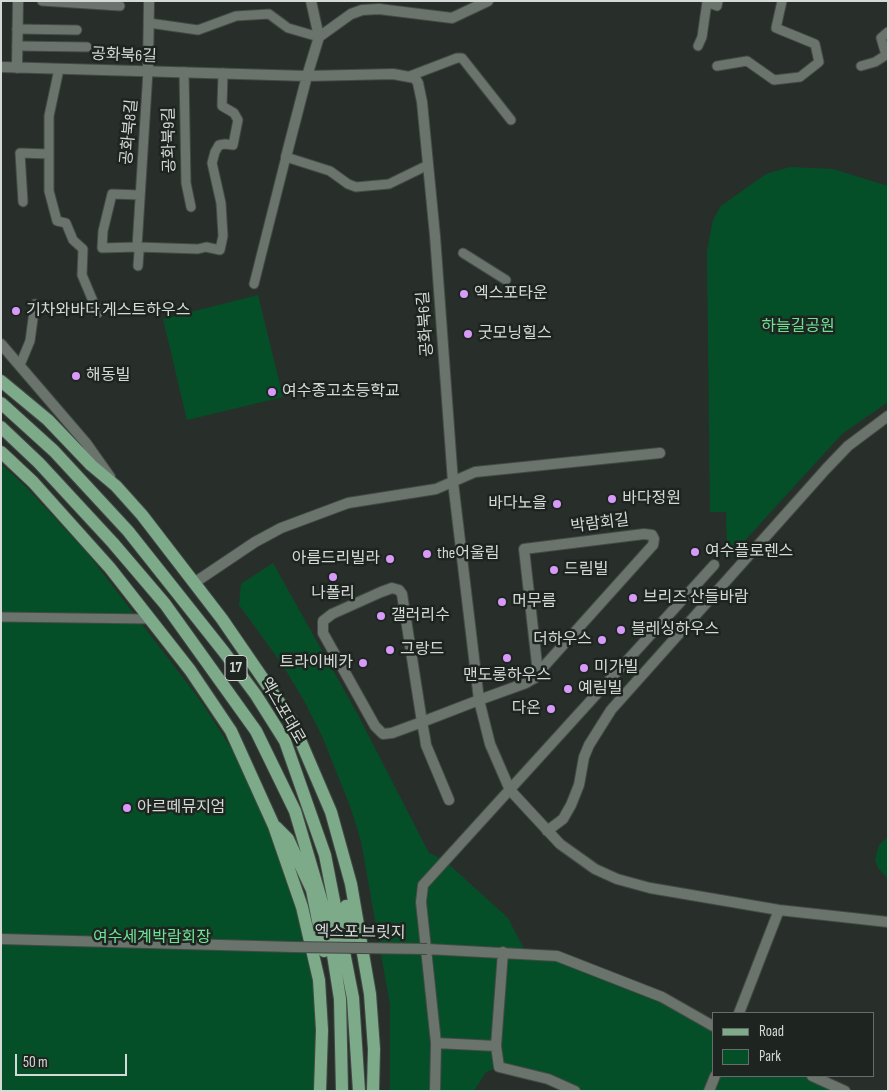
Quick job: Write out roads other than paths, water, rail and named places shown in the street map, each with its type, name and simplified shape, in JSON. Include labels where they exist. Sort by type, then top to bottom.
[{"type":"main road","points":[[1,381],[48,420],[142,514],[222,619],[292,721],[331,812],[351,884],[370,994],[374,1049],[373,1091]]},
{"type":"main road","name":"엑스포대로","points":[[1,403],[54,451],[128,531],[224,652],[256,695],[285,741],[325,855],[350,980],[347,998],[342,1091]]},
{"type":"main road","name":"엑스포대로","points":[[1,427],[39,463],[120,551],[165,604],[256,731],[295,811],[324,906],[336,976],[347,998],[358,1091]]},
{"type":"main road","points":[[1,452],[73,524],[190,670],[231,731],[274,826],[302,907],[319,980],[322,1030],[320,1091]]},
{"type":"main road","points":[[274,826],[288,839],[312,890],[325,954],[336,976]]},
{"type":"main road","points":[[341,847],[339,865],[349,920],[350,980]]},
{"type":"street","points":[[17,68],[18,1]]},
{"type":"street","points":[[148,71],[149,1]]},
{"type":"street","points":[[286,157],[307,76],[320,37],[311,1]]},
{"type":"street","points":[[320,37],[351,14],[362,10],[379,9],[452,18],[488,1]]},
{"type":"street","name":"공화북6길","points":[[1,67],[307,76],[392,74],[410,76],[417,80],[420,88],[428,165],[453,482]]},
{"type":"street","points":[[1,344],[86,444],[116,486]]},
{"type":"street","points":[[547,832],[563,819],[571,805],[580,785],[584,757],[589,745],[611,710],[826,468],[848,446],[888,416]]},
{"type":"street","points":[[194,583],[255,542],[319,512],[372,498],[436,489],[475,472],[660,453]]},
{"type":"street","points":[[453,482],[479,700],[490,744],[510,790],[547,832],[573,855],[617,879],[650,888],[779,910],[888,922]]},
{"type":"street","name":"박람회길","points":[[449,800],[428,752],[422,722],[402,594],[399,590],[387,589],[324,619],[321,626],[323,633],[378,729],[383,734],[388,734],[422,722],[526,683],[538,673],[653,545],[654,539],[652,535],[644,534],[524,549],[538,673]]},
{"type":"street","points":[[435,1091],[436,1043],[421,902],[423,885],[714,564]]},
{"type":"street","points":[[739,1012],[779,910]]},
{"type":"street","name":"엑스포 브릿지","points":[[1,939],[427,949],[557,956],[662,997],[712,1025]]},
{"type":"street","points":[[503,952],[496,1046],[498,1067],[548,1079],[575,1091]]},
{"type":"street","points":[[436,1043],[496,1046]]},
{"type":"street","points":[[709,1091],[715,1077]]},
{"type":"street","points":[[814,1077],[845,1091]]},
{"type":"lane","points":[[42,1],[120,6]]},
{"type":"lane","points":[[698,46],[702,37],[707,2],[717,6],[718,1]]},
{"type":"lane","points":[[717,66],[747,61],[774,80],[800,77],[819,62],[815,44],[776,28],[782,1]]},
{"type":"lane","points":[[149,23],[198,30],[236,16],[269,14],[278,18],[288,28],[320,37]]},
{"type":"lane","points":[[17,29],[77,30]]},
{"type":"lane","points":[[861,66],[875,62],[886,55],[881,38],[888,32]]},
{"type":"lane","points":[[17,46],[87,47]]},
{"type":"lane","points":[[410,76],[457,58],[462,58],[511,120]]},
{"type":"lane","points":[[59,69],[49,116],[49,190],[51,206],[57,221],[66,224],[73,240],[84,248],[82,275],[98,313]]},
{"type":"lane","name":"공화북8길","points":[[138,266],[139,252],[137,247],[148,71]]},
{"type":"lane","name":"공화북9길","points":[[184,72],[186,183],[191,207]]},
{"type":"lane","points":[[140,195],[112,194],[103,231],[102,248],[189,249],[206,247],[220,250],[223,236],[221,203],[212,163],[215,152],[220,145],[233,145],[238,120],[234,113],[222,106],[223,73]]},
{"type":"lane","points":[[23,202],[20,153],[49,154]]},
{"type":"lane","points":[[254,284],[286,157],[330,171],[348,184],[356,187],[389,184],[428,165]]},
{"type":"lane","points":[[463,253],[506,280]]},
{"type":"lane","points":[[20,365],[30,340],[35,304]]},
{"type":"lane","points":[[1,617],[150,619]]},
{"type":"place","name":"엑스포타운","points":[[464,294]]},
{"type":"place","name":"기차와바다 게스트하우스","points":[[16,311]]},
{"type":"place","name":"굿모닝힐스","points":[[468,334]]},
{"type":"place","name":"해동빌","points":[[76,376]]},
{"type":"place","name":"여수종고초등학교","points":[[272,392]]},
{"type":"place","name":"바다정원","points":[[612,499]]},
{"type":"place","name":"바다노을","points":[[557,504]]},
{"type":"place","name":"여수플로렌스","points":[[695,552]]},
{"type":"place","name":"the어울림","points":[[427,554]]},
{"type":"place","name":"아름드리빌라","points":[[390,559]]},
{"type":"place","name":"드림빌","points":[[554,570]]},
{"type":"place","name":"나폴리","points":[[333,577]]},
{"type":"place","name":"브리즈 산들바람","points":[[633,598]]},
{"type":"place","name":"머무름","points":[[502,602]]},
{"type":"place","name":"갤러리수","points":[[381,616]]},
{"type":"place","name":"블레싱하우스","points":[[621,630]]},
{"type":"place","name":"더하우스","points":[[602,640]]},
{"type":"place","name":"그랑드","points":[[390,650]]},
{"type":"place","name":"맨도롱하우스","points":[[507,658]]},
{"type":"place","name":"트라이베카","points":[[363,663]]},
{"type":"place","name":"미가빌","points":[[584,668]]},
{"type":"place","name":"예림빌","points":[[568,689]]},
{"type":"place","name":"다온","points":[[551,709]]},
{"type":"place","name":"아르떼뮤지엄","points":[[127,808]]},
{"type":"park label","name":"하늘길공원","points":[[798,327]]},
{"type":"park label","name":"여수세계박람회장","points":[[152,938]]}]
